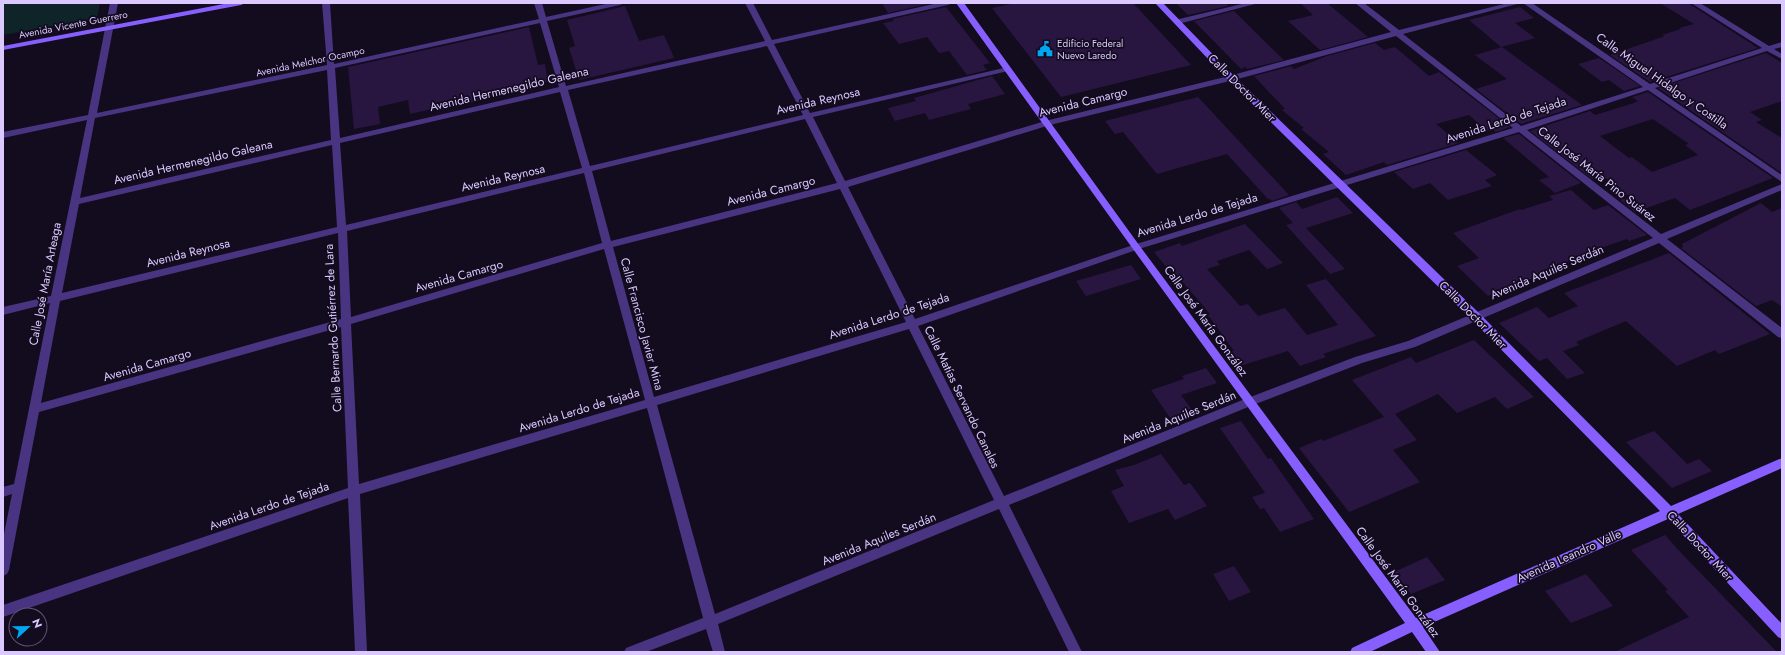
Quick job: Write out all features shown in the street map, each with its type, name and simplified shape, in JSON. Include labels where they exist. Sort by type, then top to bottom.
[{"type":"main road","name":"Avenida Vicente Guerrero","points":[[3,48],[241,3]]},
{"type":"main road","name":"Calle José María González","points":[[960,3],[1136,247],[1434,652]]},
{"type":"main road","name":"Calle Doctor Mier","points":[[1159,3],[1231,78],[1340,186],[1476,317],[1668,512],[1782,633]]},
{"type":"main road","name":"Avenida Leandro Valle","points":[[1356,652],[1668,512],[1782,463]]},
{"type":"street","name":"Calle José María Arteaga","points":[[3,570],[55,298],[93,117],[114,3]]},
{"type":"street","name":"Calle Bernardo Gutiérrez de Lara","points":[[326,3],[342,228],[361,652]]},
{"type":"street","name":"Calle Francisco Javier Mina","points":[[538,3],[587,170],[719,652]]},
{"type":"street","name":"Avenida Melchor Ocampo","points":[[3,135],[330,67],[620,3]]},
{"type":"street","name":"Calle Matías Servando Canales","points":[[749,3],[843,185],[1000,504],[1076,652]]},
{"type":"street","name":"Avenida Hermenegildo Galeana","points":[[75,202],[336,140],[948,3]]},
{"type":"street","points":[[1178,22],[1255,3]]},
{"type":"street","name":"Calle José María Pino Suárez","points":[[1359,3],[1782,334]]},
{"type":"street","name":"Avenida Camargo","points":[[34,409],[346,322],[607,245],[843,185],[1048,123],[1231,78],[1397,33],[1517,3]]},
{"type":"street","name":"Calle Miguel Hidalgo y Costilla","points":[[1528,3],[1782,179]]},
{"type":"street","points":[[1695,3],[1782,57]]},
{"type":"street","name":"Avenida Lerdo de Tejada","points":[[3,611],[354,491],[912,324],[1136,247],[1340,186],[1650,88],[1782,44]]},
{"type":"street","name":"Avenida Reynosa","points":[[3,311],[342,228],[1008,69]]},
{"type":"street","name":"Avenida Aquiles Serdán","points":[[630,652],[711,621],[1250,402],[1359,360],[1411,344],[1782,187]]},
{"type":"street","points":[[3,492],[19,487]]},
{"type":"green space","points":[[3,3],[100,3],[97,18],[3,35]]},
{"type":"building","points":[[882,3],[931,3],[888,13]]},
{"type":"building","name":"Edificio Federal Nuevo Laredo","points":[[1015,3],[1133,3],[1191,65],[1061,97],[992,8]]},
{"type":"building","points":[[1176,3],[1226,3],[1228,6],[1188,15]]},
{"type":"building","points":[[1300,3],[1327,3],[1368,37],[1320,50],[1288,21],[1313,15]]},
{"type":"building","points":[[1660,3],[1688,3],[1758,48],[1650,82],[1610,55],[1665,36],[1662,35],[1681,29],[1679,28],[1694,24]]},
{"type":"building","points":[[625,6],[639,41],[664,35],[674,58],[579,80],[569,48],[575,46],[567,20]]},
{"type":"building","points":[[946,7],[990,63],[983,65],[987,70],[967,75],[949,51],[939,53],[927,37],[899,44],[883,23],[894,21],[892,19]]},
{"type":"building","points":[[1520,7],[1534,18],[1515,23],[1535,38],[1501,47],[1469,20]]},
{"type":"building","points":[[1234,11],[1284,60],[1247,69],[1245,67],[1241,69],[1194,21]]},
{"type":"building","points":[[529,27],[538,65],[545,64],[548,82],[490,95],[491,98],[437,111],[437,108],[410,114],[408,100],[378,107],[380,124],[354,129],[348,67]]},
{"type":"building","points":[[1375,43],[1384,50],[1395,47],[1429,76],[1439,72],[1510,127],[1496,132],[1493,129],[1487,131],[1469,115],[1436,124],[1459,143],[1387,165],[1384,162],[1346,175],[1323,154],[1329,152],[1301,129],[1304,128],[1282,110],[1285,109],[1254,76],[1291,66],[1294,69],[1327,56]]},
{"type":"building","points":[[1502,47],[1582,105],[1521,124],[1476,89],[1507,79],[1475,55]]},
{"type":"building","points":[[1766,53],[1782,63],[1782,101],[1750,112],[1762,120],[1756,122],[1782,138],[1782,173],[1658,88]]},
{"type":"building","points":[[1599,58],[1640,86],[1624,91],[1609,80],[1602,82],[1578,64]]},
{"type":"building","points":[[992,76],[1005,94],[968,104],[971,109],[929,120],[925,113],[895,121],[888,108],[916,101],[914,98]]},
{"type":"building","points":[[1648,92],[1773,178],[1690,210],[1675,198],[1635,212],[1620,200],[1630,197],[1602,175],[1592,179],[1530,131],[1590,111],[1595,115],[1638,101],[1632,97]],"holes":[[[1653,119],[1689,144],[1685,145],[1698,155],[1652,172],[1632,157],[1629,158],[1600,136]]]},
{"type":"building","points":[[1198,97],[1289,195],[1272,201],[1268,199],[1227,154],[1157,174],[1123,132],[1115,134],[1105,121]]},
{"type":"building","points":[[1519,134],[1581,183],[1555,193],[1539,180],[1549,177],[1503,138]]},
{"type":"building","points":[[1466,150],[1497,175],[1485,180],[1492,186],[1448,200],[1430,183],[1413,189],[1394,172]]},
{"type":"building","points":[[1571,190],[1594,210],[1608,205],[1647,235],[1629,241],[1627,239],[1577,256],[1579,258],[1544,270],[1546,273],[1488,296],[1457,266],[1479,258],[1453,233],[1520,209],[1521,210],[1553,200],[1549,196]]},
{"type":"building","points":[[1337,197],[1353,213],[1306,228],[1345,269],[1330,274],[1286,225],[1293,223],[1279,208],[1296,202],[1302,209]]},
{"type":"building","points":[[1761,203],[1772,212],[1782,208],[1782,307],[1772,300],[1756,306],[1681,248],[1683,247],[1682,244]]},
{"type":"building","points":[[1245,224],[1283,263],[1267,269],[1249,250],[1217,261],[1220,265],[1207,269],[1240,306],[1248,304],[1258,316],[1285,308],[1307,335],[1338,325],[1306,285],[1326,279],[1376,336],[1323,354],[1326,357],[1300,366],[1288,351],[1240,366],[1230,352],[1234,351],[1208,315],[1210,314],[1180,279],[1177,280],[1154,252],[1180,243],[1182,246]]},
{"type":"building","points":[[1669,253],[1770,334],[1719,354],[1715,350],[1677,366],[1626,321],[1576,342],[1579,345],[1563,351],[1585,373],[1567,379],[1547,358],[1539,361],[1499,323],[1537,307],[1549,318],[1578,306],[1564,293]]},
{"type":"building","points":[[1131,265],[1141,279],[1086,296],[1076,281]]},
{"type":"building","points":[[1474,340],[1534,397],[1507,409],[1495,397],[1457,413],[1438,394],[1395,414],[1417,440],[1393,450],[1420,482],[1349,512],[1299,448],[1321,439],[1323,441],[1384,417],[1352,380],[1411,357],[1416,363]]},
{"type":"building","points":[[1206,368],[1217,383],[1181,395],[1195,414],[1173,422],[1151,390],[1184,379],[1182,376]]},
{"type":"building","points":[[1241,421],[1268,459],[1271,458],[1314,519],[1280,532],[1264,508],[1260,509],[1252,497],[1265,493],[1220,428]]},
{"type":"building","points":[[1654,431],[1687,464],[1699,459],[1712,471],[1672,488],[1626,442]]},
{"type":"building","points":[[1161,454],[1184,485],[1190,483],[1207,506],[1175,520],[1168,509],[1129,523],[1111,491],[1124,486],[1115,470],[1134,465]]},
{"type":"building","points":[[1665,535],[1777,652],[1614,652],[1689,617],[1665,591],[1668,590],[1631,550]]},
{"type":"building","points":[[1427,557],[1445,580],[1411,594],[1394,572]]},
{"type":"building","points":[[1234,566],[1251,592],[1229,601],[1213,574]]},
{"type":"building","points":[[1586,574],[1613,606],[1571,623],[1545,591]]},
{"type":"place","name":"Edificio Federal Nuevo Laredo","points":[[1045,49]]}]
